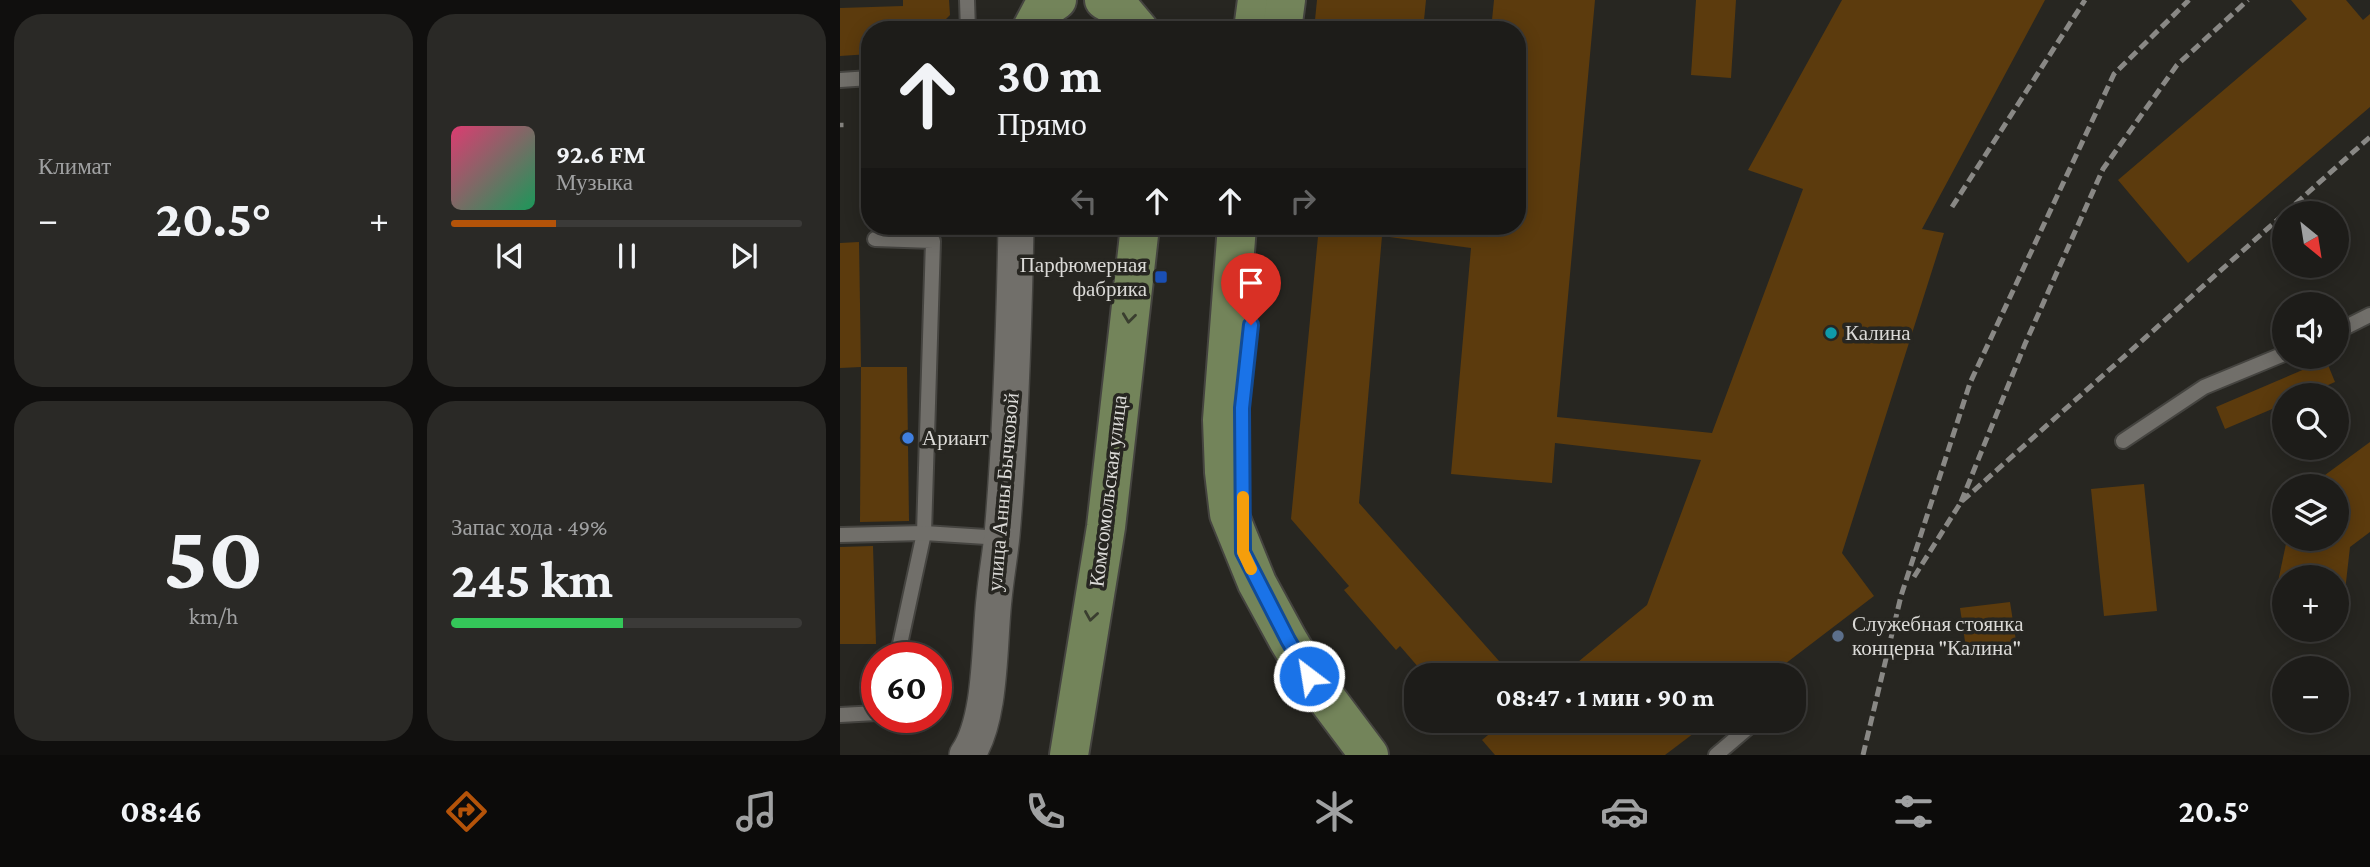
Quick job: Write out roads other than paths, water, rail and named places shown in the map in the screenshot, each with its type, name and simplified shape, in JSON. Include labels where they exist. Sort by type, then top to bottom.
[{"type":"main road","points":[[1036,21],[1041,10],[1057,0]]},
{"type":"main road","points":[[1104,0],[1122,11],[1131,21]]},
{"type":"main road","points":[[1152,21],[1153,0]]},
{"type":"main road","points":[[1254,21],[1257,0]]},
{"type":"main road","points":[[1283,21],[1286,0]]},
{"type":"main road","name":"Комсомольская улица","points":[[1069,755],[1105,527],[1139,235]]},
{"type":"main road","points":[[1236,235],[1222,420],[1229,514],[1243,552],[1309,676],[1368,755]]},
{"type":"main road","points":[[1243,552],[1242,408],[1261,235]]},
{"type":"street","points":[[1025,0],[1025,21]]},
{"type":"street","name":"улица Анны Бычковой","points":[[967,755],[974,745],[988,678],[1002,538],[1013,373],[1016,235]]},
{"type":"lane","points":[[967,0],[968,21]]},
{"type":"lane","points":[[840,80],[861,79]]},
{"type":"lane","points":[[875,239],[933,241],[924,533],[900,642]]},
{"type":"lane","points":[[2349,326],[2370,316]]},
{"type":"lane","points":[[2123,442],[2204,387],[2272,359]]},
{"type":"lane","points":[[840,535],[924,533],[1002,538]]},
{"type":"lane","points":[[840,715],[861,714]]},
{"type":"lane","points":[[1716,755],[1742,733]]},
{"type":"railway","points":[[1952,207],[2085,0]]},
{"type":"railway","points":[[1863,755],[1901,596],[1970,383],[2114,74],[2189,0]]},
{"type":"railway","points":[[1961,502],[2025,344],[2103,169],[2177,65],[2248,0]]},
{"type":"railway","points":[[2299,201],[2370,137]]},
{"type":"railway","points":[[1914,577],[1961,502],[2272,225]]},
{"type":"place","name":"Парфюмерная фабрика","points":[[1161,277]]},
{"type":"place","name":"Калина","points":[[1831,333]]},
{"type":"place","name":"Ариант","points":[[908,438]]},
{"type":"place","name":"Служебная стоянка концерна \"Калина\"","points":[[1838,636]]}]
